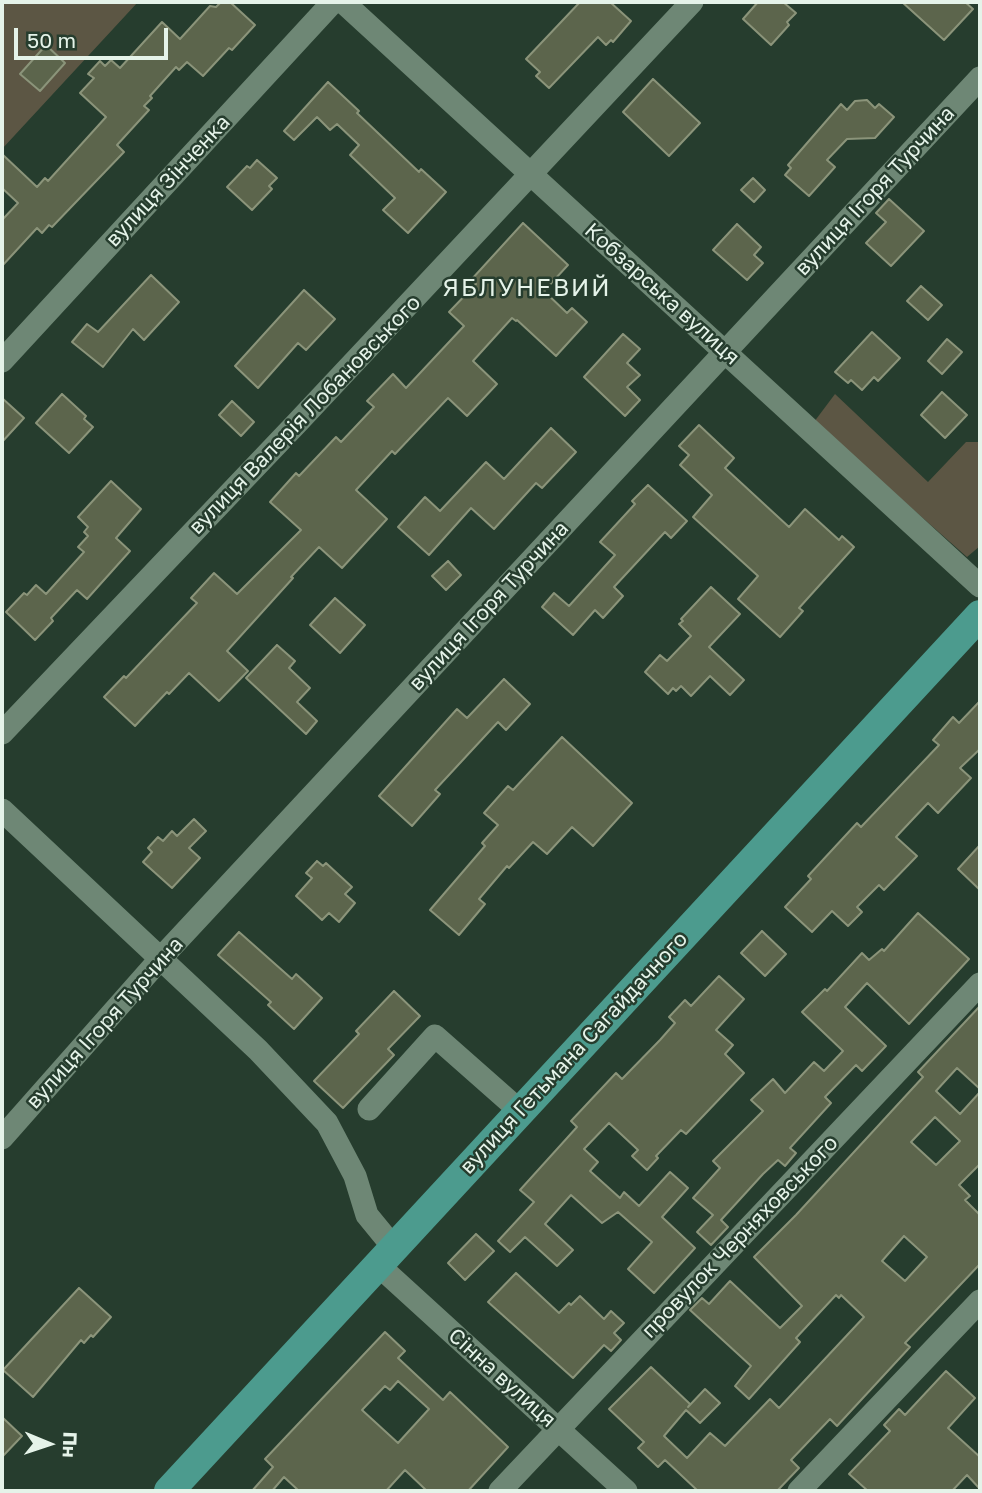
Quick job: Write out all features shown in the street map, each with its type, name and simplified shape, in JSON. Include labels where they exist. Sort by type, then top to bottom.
[{"type":"main road","name":"вулиця Гетьмана Сагайдачного","points":[[169,1491],[980,615]]},
{"type":"street","name":"вулиця Зінченка","points":[[2,361],[334,2]]},
{"type":"street","name":"Кобзарська вулиця","points":[[343,2],[980,586]]},
{"type":"street","name":"вулиця Валерія Лобановського","points":[[2,733],[692,2]]},
{"type":"street","name":"вулиця Ігоря Турчина","points":[[2,1138],[161,958],[980,78]]},
{"type":"street","name":"Сінна вулиця","points":[[2,810],[258,1051],[327,1123],[355,1176],[367,1215],[386,1256],[558,1429],[626,1491]]},
{"type":"street","name":"провулок Черняховського","points":[[500,1491],[980,984]]},
{"type":"street","points":[[369,1109],[435,1036],[520,1111]]},
{"type":"street","points":[[799,1491],[980,1301]]},
{"type":"shaded area","points":[[2,2],[138,2],[2,149]]},
{"type":"shaded area","points":[[835,394],[928,482],[966,442],[980,442],[980,546],[967,557],[814,422]]},
{"type":"building","points":[[221,2],[230,2],[255,25],[203,76],[187,62],[179,70],[176,67],[150,96],[152,98],[144,106],[149,110],[117,145],[124,152],[52,227],[49,225],[42,233],[37,228],[2,266],[2,220],[18,203],[2,188],[2,154],[37,187],[45,178],[48,181],[106,117],[80,93],[94,78],[88,74],[100,61],[105,66],[111,60],[120,68],[162,22],[180,39],[210,6],[216,7]]},
{"type":"building","points":[[580,2],[610,2],[631,21],[613,42],[611,40],[606,45],[598,37],[549,88],[536,76],[540,72],[526,59]]},
{"type":"building","points":[[758,2],[783,2],[796,13],[771,45],[743,19]]},
{"type":"building","points":[[902,2],[965,2],[973,9],[944,40]]},
{"type":"building","points":[[46,45],[65,63],[40,91],[20,74]]},
{"type":"building","points":[[653,79],[700,123],[669,156],[623,112]]},
{"type":"building","points":[[328,82],[419,172],[421,169],[446,192],[408,233],[383,210],[395,198],[350,155],[359,145],[337,124],[330,130],[317,117],[294,140],[284,131]]},
{"type":"building","points":[[867,100],[875,108],[879,104],[894,117],[875,138],[847,139],[827,160],[835,167],[809,196],[785,175],[791,168],[788,165],[841,104],[847,110],[855,101]]},
{"type":"building","points":[[257,160],[277,178],[269,186],[272,189],[252,210],[227,187],[247,166],[250,168]]},
{"type":"building","points":[[753,178],[765,190],[754,202],[741,190]]},
{"type":"building","points":[[889,199],[924,231],[891,266],[866,243],[886,222],[876,213]]},
{"type":"building","points":[[523,223],[568,265],[544,291],[567,313],[572,308],[587,322],[556,356],[512,318],[473,361],[497,384],[467,416],[448,398],[395,454],[392,451],[356,490],[387,519],[342,568],[319,547],[227,651],[248,671],[219,701],[189,673],[135,726],[104,697],[124,676],[126,678],[197,603],[191,598],[214,573],[237,594],[301,530],[270,502],[296,473],[299,476],[336,437],[341,442],[374,407],[367,401],[393,374],[406,388],[464,326],[449,312],[476,284],[471,280]]},
{"type":"building","points":[[737,224],[761,247],[754,255],[763,263],[747,280],[713,250]]},
{"type":"building","points":[[151,275],[179,302],[144,340],[133,329],[103,367],[72,342],[87,324],[98,332]]},
{"type":"building","points":[[921,286],[942,305],[928,320],[907,301]]},
{"type":"building","points":[[304,290],[335,319],[306,350],[298,343],[258,388],[235,366]]},
{"type":"building","points":[[872,332],[900,358],[878,381],[874,377],[862,390],[851,380],[848,383],[835,372]]},
{"type":"building","points":[[623,334],[640,349],[627,363],[640,375],[627,387],[640,400],[625,416],[584,377]]},
{"type":"building","points":[[947,339],[962,352],[942,374],[928,361]]},
{"type":"building","points":[[942,392],[967,415],[945,438],[921,415]]},
{"type":"building","points":[[62,394],[86,416],[84,419],[93,427],[69,453],[36,423]]},
{"type":"building","points":[[2,398],[24,418],[2,442]]},
{"type":"building","points":[[232,401],[254,422],[241,436],[219,415]]},
{"type":"building","points":[[699,425],[734,458],[725,468],[789,527],[805,509],[839,540],[842,536],[854,547],[799,608],[803,611],[780,637],[738,599],[758,576],[693,517],[712,495],[680,465],[689,455],[679,446]]},
{"type":"building","points":[[551,428],[576,452],[542,488],[536,483],[494,529],[471,508],[429,555],[398,527],[425,497],[440,511],[486,462],[504,479]]},
{"type":"building","points":[[111,481],[141,509],[116,538],[130,551],[87,599],[77,590],[35,640],[6,612],[36,585],[46,594],[84,552],[78,547],[88,536],[84,532],[88,527],[78,517]]},
{"type":"building","points":[[648,485],[687,521],[671,538],[665,532],[614,587],[623,596],[603,618],[595,610],[573,635],[542,607],[554,593],[569,606],[615,555],[600,542],[635,504],[632,501]]},
{"type":"building","points":[[448,561],[461,575],[446,590],[432,576]]},
{"type":"building","points":[[711,587],[740,614],[709,647],[744,680],[730,695],[710,676],[691,696],[681,686],[676,691],[673,688],[668,694],[645,672],[660,655],[667,661],[691,636],[679,624],[683,621],[681,619]]},
{"type":"building","points":[[335,598],[365,625],[340,653],[310,625]]},
{"type":"building","points":[[277,645],[295,661],[289,668],[310,688],[297,702],[317,721],[306,734],[246,678]]},
{"type":"building","points":[[504,679],[530,704],[506,730],[498,722],[435,790],[440,794],[412,826],[379,796],[457,709],[467,718]]},
{"type":"building","points":[[980,701],[980,749],[960,768],[971,778],[938,813],[928,803],[896,837],[917,856],[884,890],[879,885],[857,907],[862,912],[848,926],[832,911],[812,932],[785,907],[811,879],[808,876],[857,823],[861,827],[939,745],[933,740],[953,717],[959,723]]},
{"type":"building","points":[[562,737],[632,803],[593,846],[572,827],[547,854],[533,842],[509,868],[507,866],[479,899],[485,904],[459,935],[430,910],[485,846],[482,843],[498,825],[484,813],[508,786],[513,790]]},
{"type":"building","points":[[194,819],[206,831],[189,848],[200,858],[172,888],[143,862],[152,852],[148,848],[158,837],[163,841],[172,831],[177,836]]},
{"type":"building","points":[[980,845],[980,890],[958,869]]},
{"type":"building","points":[[317,861],[323,866],[326,863],[352,887],[345,894],[355,903],[339,922],[329,913],[322,920],[296,896],[312,878],[306,873]]},
{"type":"building","points":[[918,913],[969,959],[909,1024],[867,983],[845,1007],[886,1046],[862,1071],[856,1065],[825,1097],[831,1103],[790,1148],[796,1153],[785,1166],[778,1160],[763,1174],[721,1220],[728,1227],[711,1245],[697,1232],[713,1215],[693,1198],[720,1168],[713,1161],[763,1111],[751,1100],[773,1079],[785,1093],[814,1062],[824,1071],[843,1051],[802,1012],[825,989],[827,991],[862,953],[869,960],[882,949],[884,951]]},
{"type":"building","points":[[762,931],[786,954],[765,976],[741,953]]},
{"type":"building","points":[[239,932],[292,979],[296,974],[322,998],[294,1029],[268,1005],[271,1002],[218,955]]},
{"type":"building","points":[[719,976],[744,999],[716,1030],[733,1045],[725,1054],[744,1073],[686,1134],[681,1130],[656,1156],[658,1158],[647,1170],[632,1156],[638,1150],[609,1123],[584,1149],[598,1162],[590,1171],[620,1198],[624,1192],[639,1206],[670,1172],[688,1188],[662,1217],[695,1248],[654,1293],[628,1269],[652,1242],[618,1212],[602,1223],[571,1195],[545,1224],[573,1250],[557,1266],[525,1237],[510,1252],[498,1241],[534,1202],[520,1190],[577,1127],[571,1121],[616,1073],[622,1079],[660,1040],[675,1023],[669,1017],[685,1000],[691,1006]]},
{"type":"building","points":[[394,991],[420,1016],[388,1049],[394,1055],[343,1108],[314,1081],[359,1034],[356,1031]]},
{"type":"building","points":[[980,1006],[980,1089],[957,1068],[936,1091],[960,1114],[980,1092],[980,1164],[959,1185],[970,1196],[965,1200],[980,1215],[980,1264],[905,1343],[910,1347],[837,1426],[830,1419],[791,1460],[799,1468],[777,1491],[698,1491],[665,1460],[658,1467],[638,1448],[644,1442],[609,1409],[651,1367],[690,1404],[688,1407],[705,1389],[720,1403],[700,1423],[686,1410],[664,1436],[687,1458],[710,1433],[725,1446],[770,1399],[779,1408],[864,1317],[841,1295],[839,1298],[836,1295],[796,1338],[800,1342],[749,1399],[735,1386],[751,1366],[690,1310],[702,1298],[709,1304],[730,1281],[780,1328],[802,1306],[754,1257],[923,1077],[918,1072]],"holes":[[[935,1117],[960,1141],[936,1165],[911,1142]],[[904,1236],[927,1257],[905,1281],[882,1261]]]},
{"type":"building","points":[[476,1234],[494,1251],[465,1280],[448,1263]]},
{"type":"building","points":[[516,1273],[559,1313],[580,1296],[604,1319],[611,1311],[624,1323],[614,1333],[621,1340],[611,1351],[604,1345],[573,1378],[488,1302]]},
{"type":"building","points":[[79,1288],[111,1317],[93,1337],[91,1335],[84,1343],[81,1340],[33,1397],[3,1370]]},
{"type":"building","points":[[385,1332],[405,1351],[398,1358],[443,1400],[450,1392],[508,1447],[468,1491],[427,1491],[405,1470],[386,1491],[299,1491],[284,1477],[272,1491],[252,1491],[273,1467],[265,1459]],"holes":[[[398,1381],[429,1409],[398,1443],[362,1410],[385,1386],[390,1390]]]},
{"type":"building","points":[[946,1371],[975,1398],[948,1428],[980,1457],[980,1489],[967,1475],[952,1491],[868,1491],[849,1474],[890,1431],[884,1425],[899,1409],[905,1415]]},
{"type":"building","points":[[2,1417],[22,1436],[2,1457]]},
{"type":"district","name":"ЯБЛУНЕВИЙ","points":[[527,288]]}]
